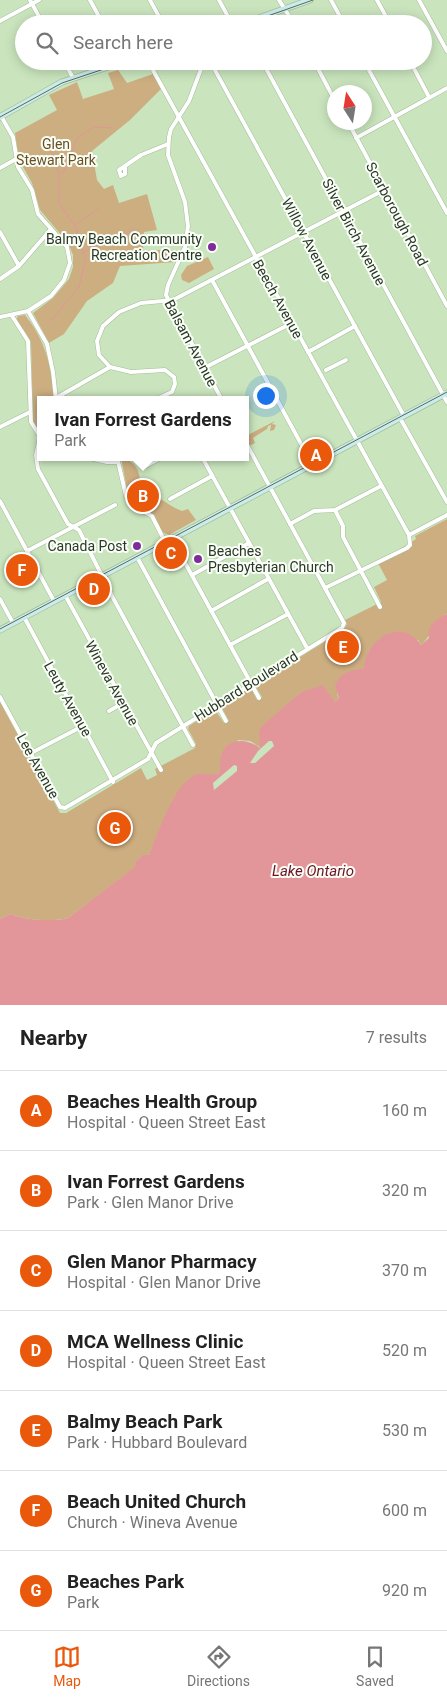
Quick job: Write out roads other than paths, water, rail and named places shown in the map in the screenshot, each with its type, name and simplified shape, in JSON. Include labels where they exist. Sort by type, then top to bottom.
[{"type":"main road","points":[[268,15],[310,0]]},
{"type":"main road","points":[[1,116],[72,78],[96,70]]},
{"type":"main road","points":[[0,630],[445,394]]},
{"type":"street","points":[[0,21],[31,2],[38,0]]},
{"type":"street","points":[[90,0],[98,15]]},
{"type":"street","points":[[150,0],[158,15]]},
{"type":"street","points":[[220,0],[228,15]]},
{"type":"street","points":[[279,0],[289,15]]},
{"type":"street","points":[[331,0],[339,15]]},
{"type":"street","points":[[377,0],[385,15]]},
{"type":"street","points":[[419,0],[427,15]]},
{"type":"street","points":[[31,2],[38,15]]},
{"type":"street","points":[[432,24],[447,51]]},
{"type":"street","points":[[68,70],[72,78]]},
{"type":"street","name":"Beech Avenue","points":[[153,70],[409,535]]},
{"type":"street","points":[[125,166],[141,155],[168,144],[170,129],[180,117],[195,89],[201,70]]},
{"type":"street","name":"Willow Avenue","points":[[215,70],[447,502]]},
{"type":"street","name":"Silver Birch Avenue","points":[[267,70],[343,212],[445,394],[447,402]]},
{"type":"street","points":[[319,70],[327,86]]},
{"type":"street","points":[[369,70],[447,213]]},
{"type":"street","points":[[415,70],[429,97]]},
{"type":"street","points":[[356,138],[447,88]]},
{"type":"street","points":[[0,317],[28,312],[51,296],[68,273],[70,263],[67,247],[38,214],[32,190],[16,159],[13,137],[1,116]]},
{"type":"street","name":"Scarborough Road","points":[[352,130],[447,306]]},
{"type":"street","name":"Balsam Avenue","points":[[168,144],[169,160],[186,202],[188,226],[184,251],[166,288],[168,301],[220,396]]},
{"type":"street","points":[[0,168],[16,159]]},
{"type":"street","points":[[171,396],[175,381],[167,370],[149,369],[130,372],[110,367],[101,357],[97,345],[99,334],[107,322],[119,312],[141,303],[168,301],[384,190]]},
{"type":"street","points":[[0,279],[19,266],[51,229]]},
{"type":"street","points":[[0,232],[19,266]]},
{"type":"street","points":[[212,280],[312,464]]},
{"type":"street","points":[[28,312],[47,344],[56,396]]},
{"type":"street","points":[[12,316],[29,344],[30,412],[33,429],[37,434]]},
{"type":"street","points":[[204,368],[292,324]]},
{"type":"street","points":[[308,352],[354,326]]},
{"type":"street","points":[[326,370],[346,360]]},
{"type":"street","points":[[61,396],[110,367]]},
{"type":"street","points":[[0,427],[30,412]]},
{"type":"street","points":[[249,449],[325,588],[407,548],[410,545],[409,535],[447,515]]},
{"type":"street","points":[[37,451],[37,466],[68,524],[79,530],[193,746]]},
{"type":"street","points":[[118,461],[126,496],[136,508],[152,516],[166,542]]},
{"type":"street","points":[[144,467],[155,461]]},
{"type":"street","points":[[204,461],[307,648]]},
{"type":"street","points":[[170,500],[212,476]]},
{"type":"street","points":[[290,524],[314,511],[335,510],[381,486]]},
{"type":"street","points":[[0,501],[54,601]]},
{"type":"street","points":[[27,551],[115,505]]},
{"type":"street","points":[[335,510],[343,526],[343,537],[380,607]]},
{"type":"street","points":[[172,539],[259,698]]},
{"type":"street","points":[[192,575],[248,543]]},
{"type":"street","points":[[136,557],[226,721]]},
{"type":"street","points":[[212,611],[268,578]]},
{"type":"street","name":"Hubbard Boulevard","points":[[63,808],[113,782],[148,759],[156,743],[342,628],[344,623],[325,588]]},
{"type":"street","name":"Wineva Avenue","points":[[65,595],[161,770]]},
{"type":"street","points":[[0,599],[13,623]]},
{"type":"street","points":[[230,646],[288,614]]},
{"type":"street","name":"Leuty Avenue","points":[[24,617],[113,782]]},
{"type":"street","name":"Lee Avenue","points":[[0,697],[63,808]]},
{"type":"street","points":[[109,711],[123,703]]},
{"type":"street","points":[[31,754],[83,726]]},
{"type":"water","name":"Lake Ontario","points":[[447,614],[447,1005],[0,1005],[0,919],[11,914],[39,920],[68,918],[135,867],[136,861],[143,855],[149,855],[167,811],[180,789],[187,780],[195,775],[218,774],[221,755],[228,745],[233,742],[244,741],[260,748],[259,731],[262,726],[301,692],[323,685],[335,702],[339,698],[335,686],[338,681],[347,672],[364,668],[366,657],[378,640],[395,632],[404,632],[413,636],[421,645],[429,638],[430,626]]},
{"type":"waterway","points":[[60,174],[64,171],[77,138],[94,127],[114,128]]},
{"type":"waterway","points":[[50,146],[59,174],[59,203],[76,228],[86,258],[79,287],[50,322]]},
{"type":"waterway","points":[[75,225],[99,208]]},
{"type":"waterway","points":[[85,252],[102,240],[118,239],[135,227]]},
{"type":"tram line","points":[[270,15],[313,0]]},
{"type":"tram line","points":[[0,117],[62,83],[101,70]]},
{"type":"tram line","points":[[0,629],[447,392]]},
{"type":"place","name":"Balmy Beach Community Recreation Centre","points":[[212,247]]},
{"type":"place","name":"Beaches Health Group","points":[[316,455]]},
{"type":"place","name":"Ivan Forrest Gardens","points":[[143,496]]},
{"type":"place","name":"Canada Post","points":[[137,546]]},
{"type":"place","name":"Glen Manor Pharmacy","points":[[171,553]]},
{"type":"place","name":"Beaches Presbyterian Church","points":[[198,559]]},
{"type":"place","name":"Beach United Church","points":[[22,570]]},
{"type":"place","name":"MCA Wellness Clinic","points":[[94,589]]},
{"type":"place","name":"Balmy Beach Park","points":[[343,647]]},
{"type":"place","name":"Beaches Park","points":[[115,828]]},
{"type":"park label","name":"Glen Stewart Park","points":[[56,152]]}]
